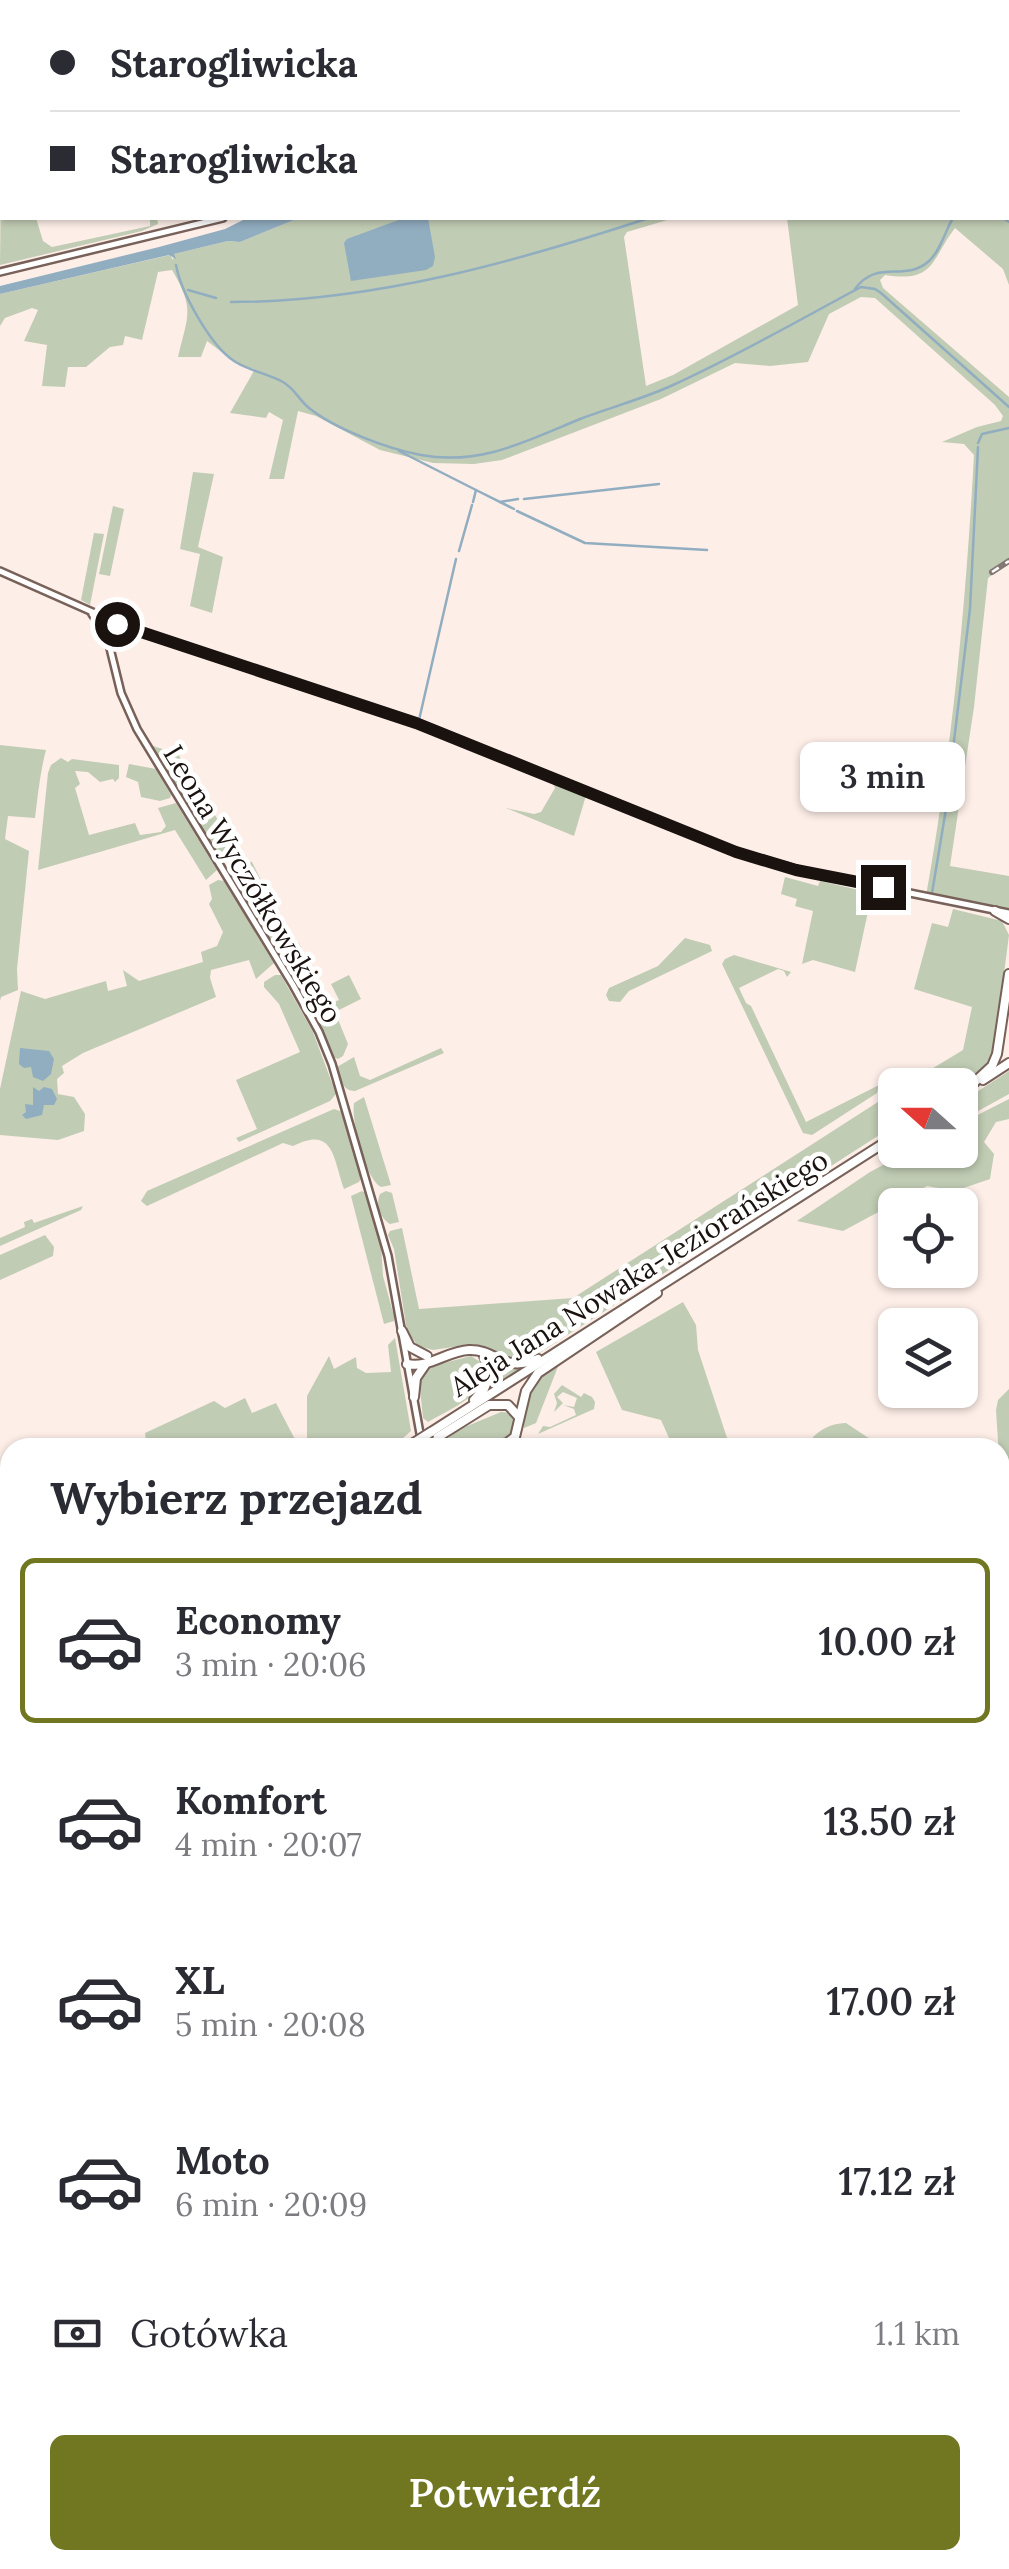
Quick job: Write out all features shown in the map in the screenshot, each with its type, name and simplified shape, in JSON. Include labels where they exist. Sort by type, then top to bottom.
[{"type":"main road","points":[[994,911],[1009,916]]},
{"type":"main road","points":[[978,1079],[992,1066],[997,1054],[1009,974]]},
{"type":"main road","points":[[978,1083],[1009,1063]]},
{"type":"main road","name":"Aleja Jana Nowaka-Jeziorańskiego","points":[[430,1438],[451,1419],[878,1147]]},
{"type":"main road","points":[[514,1438],[520,1429],[526,1392],[538,1374],[680,1278],[700,1260]]},
{"type":"main road","points":[[402,1332],[410,1347],[427,1360]]},
{"type":"main road","points":[[407,1364],[471,1350],[517,1365],[560,1349]]},
{"type":"main road","points":[[451,1419],[476,1398],[488,1381],[490,1364],[482,1354]]},
{"type":"main road","points":[[414,1397],[416,1378],[427,1360]]},
{"type":"main road","points":[[433,1438],[489,1405],[508,1405],[520,1417]]},
{"type":"street","points":[[0,272],[215,220]]},
{"type":"street","points":[[0,572],[113,622],[416,723],[753,858],[994,911]]},
{"type":"street","name":"Leona Wyczółkowskiego","points":[[90,612],[106,634],[121,692],[137,729],[320,1032],[380,1219],[425,1438]]},
{"type":"street","points":[[106,634],[113,622]]},
{"type":"green space","points":[[0,220],[37,220],[43,241],[52,247],[150,226],[150,220],[157,220],[158,224],[142,231],[0,265]]},
{"type":"green space","points":[[294,220],[667,220],[627,232],[624,237],[646,386],[798,305],[787,220],[1009,220],[1009,285],[1003,269],[955,228],[923,272],[902,277],[885,275],[880,280],[883,288],[1009,397],[1009,562],[988,578],[950,866],[1009,876],[1009,913],[926,896],[957,676],[974,455],[964,444],[942,442],[1001,421],[1003,416],[875,298],[861,297],[829,314],[808,362],[770,366],[735,363],[661,399],[502,460],[433,463],[380,450],[316,416],[298,411],[284,479],[269,479],[283,420],[269,412],[266,418],[230,413],[255,369],[240,366],[207,341],[201,357],[178,357],[187,304],[172,270],[158,272],[142,340],[125,336],[123,345],[110,347],[86,367],[68,367],[65,387],[42,386],[47,345],[24,341],[38,310],[32,308],[5,318],[0,326],[0,294],[170,255],[173,260],[174,254],[228,241],[240,242]]},
{"type":"green space","points":[[193,472],[214,474],[198,547],[223,557],[212,613],[190,606],[200,554],[180,549]]},
{"type":"green space","points":[[113,506],[124,509],[110,576],[99,574]]},
{"type":"green space","points":[[94,533],[104,534],[90,605],[81,600]]},
{"type":"green space","points":[[0,745],[46,750],[35,818],[8,816],[5,839],[29,851],[18,990],[0,1001]]},
{"type":"green space","points":[[150,745],[178,754],[230,840],[239,846],[233,860],[226,862],[220,858]]},
{"type":"green space","points":[[61,758],[68,762],[72,759],[119,765],[115,782],[100,782],[88,772],[75,771],[80,784],[75,788],[89,835],[135,823],[140,835],[161,832],[166,826],[158,808],[176,803],[217,870],[206,880],[175,830],[38,870],[48,773]]},
{"type":"green space","points":[[129,764],[156,769],[170,798],[160,801],[141,797],[138,782],[126,777]]},
{"type":"green space","points":[[551,779],[587,792],[574,836],[506,808],[541,812],[555,788]]},
{"type":"green space","points":[[244,861],[252,862],[284,927],[277,939],[268,938],[232,880],[231,869]]},
{"type":"green space","points":[[785,877],[872,893],[855,972],[813,960],[802,964],[813,911],[795,906],[797,899],[781,894]]},
{"type":"green space","points":[[224,881],[274,963],[256,979],[249,960],[211,970],[216,997],[83,1053],[62,1066],[64,1073],[57,1079],[58,1094],[74,1097],[85,1114],[84,1131],[58,1140],[0,1135],[0,1089],[21,991],[45,999],[106,981],[108,991],[127,986],[123,970],[139,981],[203,962],[201,952],[217,946],[223,932],[209,904],[209,885]]},
{"type":"green space","points":[[953,909],[1002,921],[1009,935],[994,1051],[978,1071],[933,1068],[963,1050],[972,1007],[914,989],[932,923],[948,927]]},
{"type":"green space","points":[[685,938],[710,945],[712,951],[629,991],[620,1002],[609,1001],[609,988],[658,966]]},
{"type":"green space","points":[[294,939],[329,1004],[339,1000],[331,984],[349,975],[361,999],[335,1012],[348,1044],[338,1059],[333,1057],[311,1009],[278,954],[280,946]]},
{"type":"green space","points":[[734,955],[791,972],[787,977],[778,969],[739,988],[806,1122],[878,1086],[877,1093],[812,1135],[803,1133],[722,964]]},
{"type":"green space","points":[[281,975],[313,1032],[336,1094],[330,1101],[239,1142],[236,1138],[257,1129],[236,1080],[300,1052],[279,1004],[264,987],[264,982]]},
{"type":"green space","points":[[441,1048],[444,1053],[355,1091],[344,1086],[337,1067],[354,1057],[360,1076],[370,1080]]},
{"type":"green space","points":[[1009,1071],[1009,1094],[978,1111],[978,1091]]},
{"type":"green space","points":[[364,1097],[391,1185],[381,1187],[375,1182],[360,1148],[354,1103]]},
{"type":"green space","points":[[1009,1099],[1009,1119],[996,1122],[984,1142],[994,1154],[990,1179],[964,1188],[878,1188],[878,1212],[843,1231],[797,1221],[878,1168],[978,1168],[978,1115]]},
{"type":"green space","points":[[878,1102],[878,1136],[530,1359],[508,1358],[473,1344],[433,1350],[418,1346],[407,1331],[394,1249],[388,1235],[402,1228],[419,1309],[573,1298]]},
{"type":"green space","points":[[334,1109],[343,1112],[362,1176],[359,1182],[344,1189],[330,1148],[317,1140],[293,1146],[283,1143],[147,1206],[141,1201],[147,1191]]},
{"type":"green space","points":[[362,1191],[367,1194],[381,1245],[383,1276],[394,1316],[394,1321],[384,1324],[351,1196]]},
{"type":"green space","points":[[392,1193],[399,1222],[390,1224],[380,1211],[380,1194]]},
{"type":"green space","points":[[83,1206],[0,1246],[0,1238],[25,1227],[24,1222],[32,1219],[34,1223]]},
{"type":"green space","points":[[45,1235],[54,1247],[53,1256],[0,1280],[0,1255]]},
{"type":"green space","points":[[683,1302],[696,1325],[698,1350],[727,1438],[669,1438],[661,1420],[622,1410],[596,1352]]},
{"type":"green space","points":[[395,1338],[411,1431],[403,1438],[307,1438],[307,1396],[329,1356],[334,1369],[356,1357],[357,1368],[366,1373],[391,1372],[388,1345]]},
{"type":"green space","points":[[471,1356],[485,1365],[480,1385],[466,1400],[428,1422],[423,1418],[419,1380],[428,1367]]},
{"type":"green space","points":[[492,1361],[522,1368],[488,1389]]},
{"type":"green space","points":[[559,1364],[536,1423],[524,1428],[531,1390]]},
{"type":"green space","points":[[562,1385],[581,1397],[584,1393],[592,1397],[594,1409],[538,1434],[543,1426],[550,1427],[576,1415],[574,1409],[563,1405],[574,1407],[577,1398],[563,1392],[557,1397],[563,1403],[554,1412],[554,1394]]},
{"type":"green space","points":[[1009,1389],[1009,1438],[998,1438],[998,1400]]},
{"type":"green space","points":[[245,1398],[252,1413],[276,1403],[294,1438],[146,1438],[145,1433],[214,1401],[225,1408]]},
{"type":"green space","points":[[501,1412],[515,1413],[512,1432],[501,1438],[448,1438]]},
{"type":"green space","points":[[846,1423],[870,1438],[812,1438],[833,1425]]},
{"type":"water","points":[[243,220],[294,220],[240,242],[228,241],[174,254],[176,259],[169,255],[0,294],[0,286],[225,229]]},
{"type":"water","points":[[399,220],[428,220],[433,266],[351,281],[344,243]]},
{"type":"water","points":[[20,1048],[49,1051],[54,1059],[51,1074],[43,1081],[33,1077],[31,1067],[19,1064]]},
{"type":"water","points":[[33,1087],[39,1091],[44,1087],[52,1089],[57,1099],[54,1105],[44,1105],[42,1115],[26,1119],[22,1115],[26,1112],[25,1104],[33,1105]]},
{"type":"waterway","points":[[231,302],[390,287],[495,264],[643,220]]},
{"type":"waterway","points":[[855,289],[872,275],[910,270],[929,261],[952,220]]},
{"type":"waterway","points":[[176,265],[198,318],[234,361],[283,382],[309,408],[347,431],[421,455],[463,457],[503,449],[650,395],[861,287],[881,293],[1009,407]]},
{"type":"waterway","points":[[188,290],[216,298]]},
{"type":"waterway","points":[[978,443],[982,434],[1009,428]]},
{"type":"waterway","points":[[932,893],[970,609],[978,447]]},
{"type":"waterway","points":[[399,451],[476,490],[473,502]]},
{"type":"waterway","points":[[524,499],[659,484]]},
{"type":"waterway","points":[[476,490],[514,509]]},
{"type":"waterway","points":[[500,502],[518,499]]},
{"type":"waterway","points":[[459,551],[472,505]]},
{"type":"waterway","points":[[517,511],[585,543],[707,550]]},
{"type":"waterway","points":[[419,720],[456,559]]},
{"type":"railway","points":[[992,572],[1009,561]]},
{"type":"route","points":[[117,624],[416,723],[736,852],[796,870],[883,887]]}]
